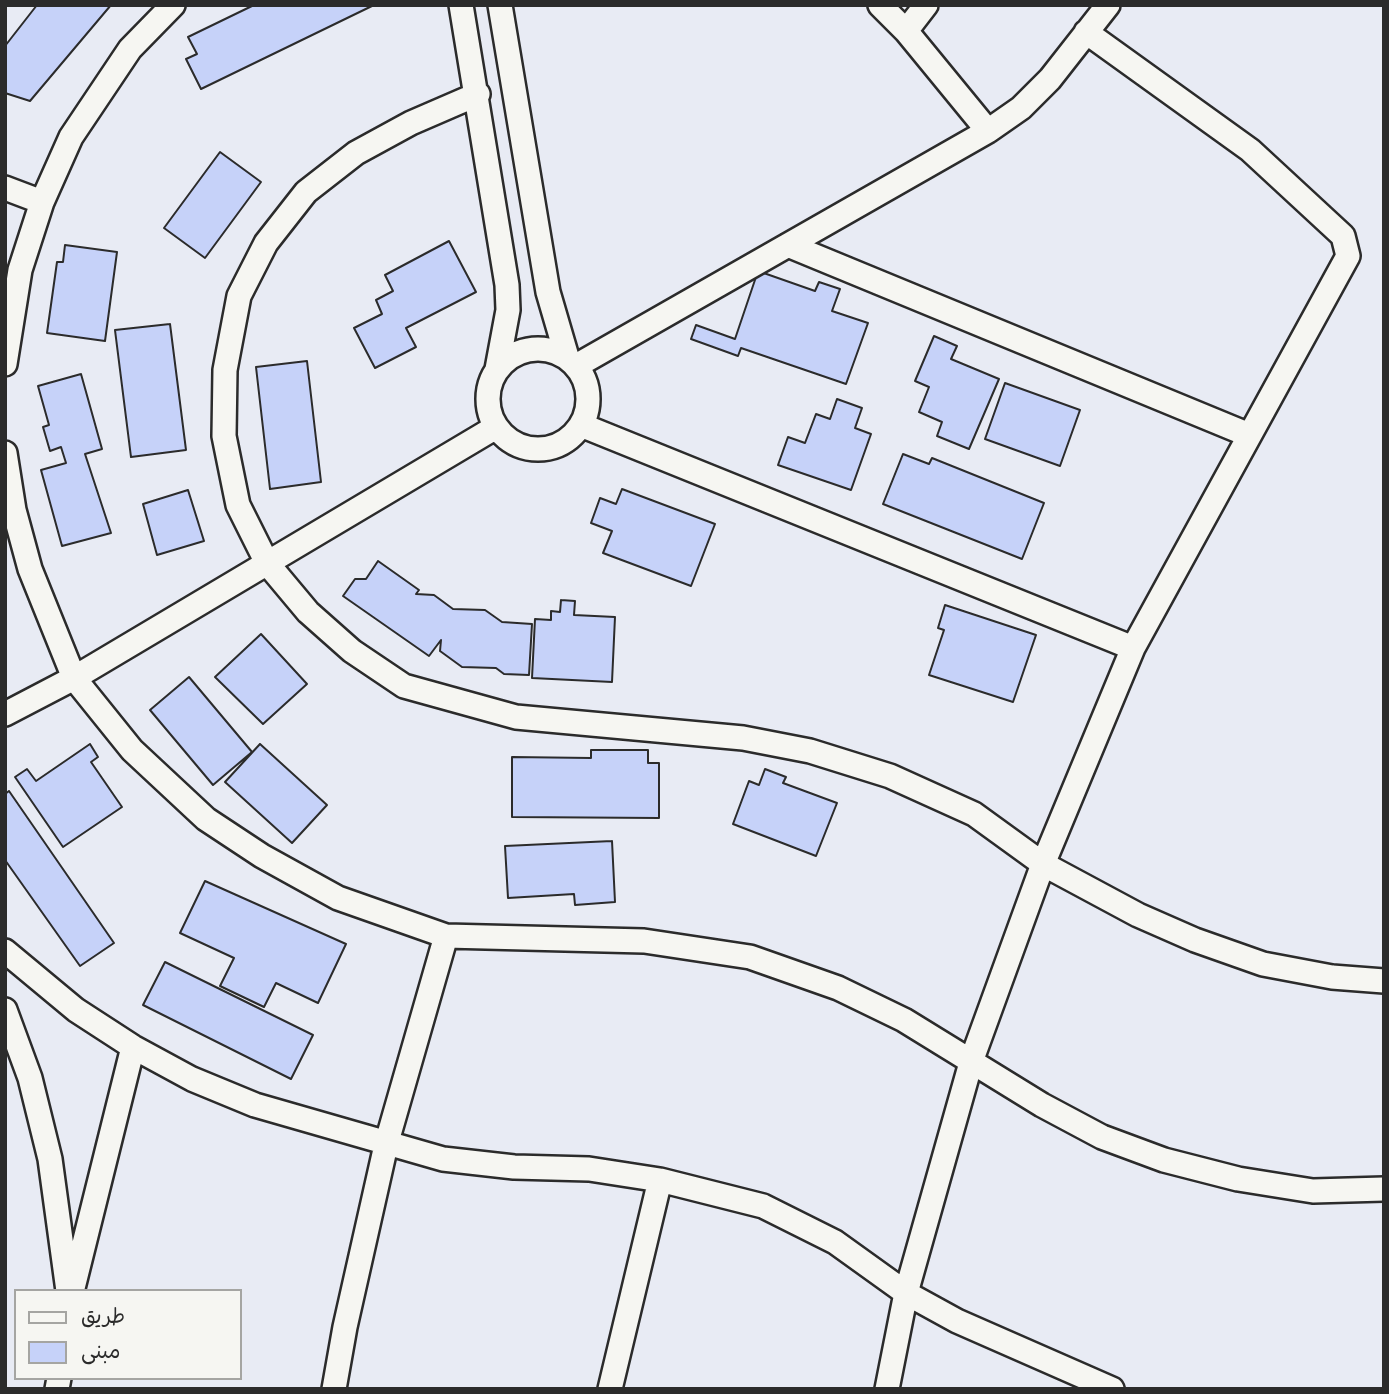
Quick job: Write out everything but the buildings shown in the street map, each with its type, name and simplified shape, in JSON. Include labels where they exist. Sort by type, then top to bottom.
[{"type":"street","points":[[5,364],[20,270],[42,202],[71,136],[88,107],[130,49],[173,5]]},
{"type":"street","points":[[461,5],[478,94],[507,285],[506,322],[497,369],[487,397],[496,427],[506,438],[521,447],[538,449],[555,447],[570,438],[581,425],[588,405],[587,384],[572,361],[548,292],[500,5]]},
{"type":"street","points":[[880,5],[906,31],[988,131]]},
{"type":"street","points":[[906,31],[926,5]]},
{"type":"street","points":[[572,361],[788,245],[988,131],[1031,99],[1108,5]]},
{"type":"street","points":[[887,1389],[906,1293],[972,1059],[1043,864],[1133,648],[1345,265],[1347,246],[1343,236],[1250,150],[1086,32]]},
{"type":"street","points":[[478,94],[411,123],[356,153],[306,192],[266,243],[239,296],[225,370],[224,436],[237,505],[267,563],[316,620],[352,651],[404,686],[516,717],[743,738],[810,751],[890,776],[974,814],[1043,864],[1138,915],[1263,964],[1332,977],[1384,981]]},
{"type":"street","points":[[5,188],[42,202]]},
{"type":"street","points":[[788,245],[1249,435]]},
{"type":"street","points":[[497,369],[508,359],[537,348],[555,351],[572,361]]},
{"type":"street","points":[[581,425],[1133,648]]},
{"type":"street","points":[[5,714],[74,678],[496,427]]},
{"type":"street","points":[[5,453],[14,510],[30,569],[74,678],[132,750],[206,819],[262,856],[338,898],[446,936],[644,941],[750,957],[838,988],[904,1020],[972,1059],[1042,1105],[1102,1137],[1164,1160],[1238,1179],[1313,1191],[1384,1189]]},
{"type":"street","points":[[334,1389],[345,1326],[386,1145],[446,936]]},
{"type":"street","points":[[5,951],[76,1010],[133,1047],[192,1079],[255,1105],[386,1145],[443,1159],[514,1167],[589,1169],[660,1180],[763,1206],[835,1242],[906,1293],[1016,1349],[1112,1389]]},
{"type":"street","points":[[5,1010],[30,1078],[50,1159],[70,1289]]},
{"type":"street","points":[[71,1289],[133,1047]]},
{"type":"street","points":[[610,1389],[660,1180]]}]
